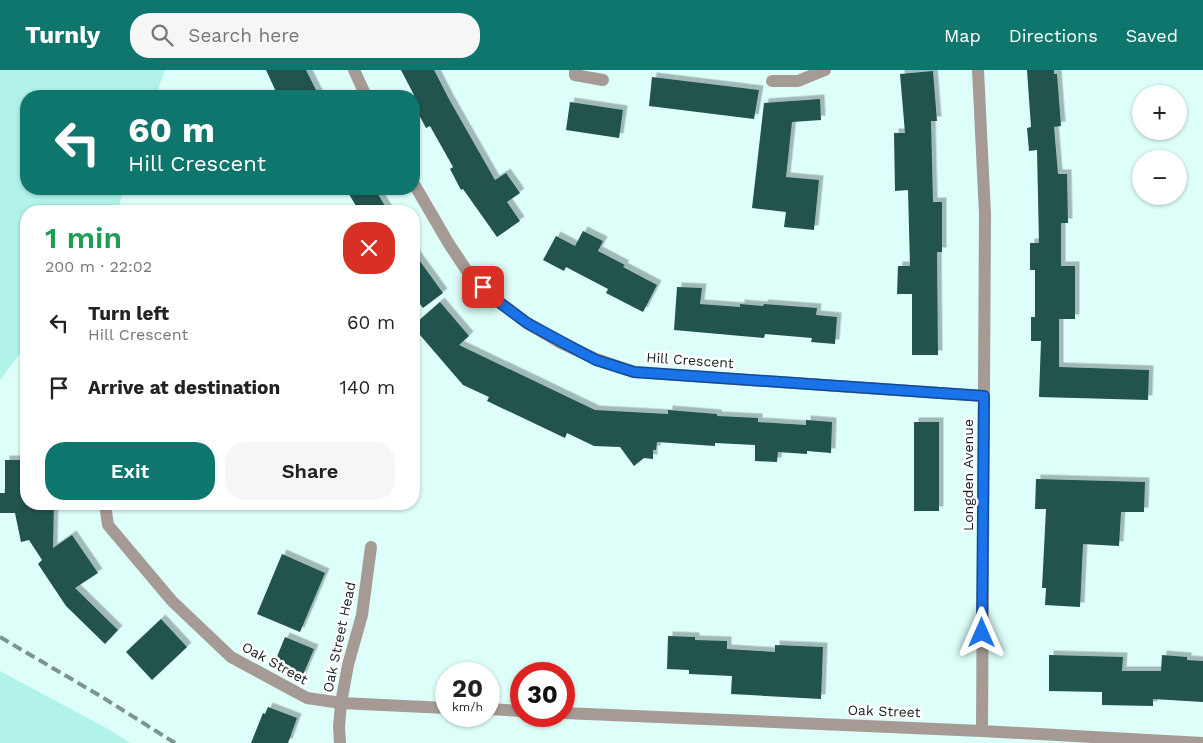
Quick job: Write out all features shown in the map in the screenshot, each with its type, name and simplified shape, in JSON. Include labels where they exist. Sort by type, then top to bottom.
[{"type":"street","points":[[354,70],[363,90]]},
{"type":"street","points":[[576,70],[575,75],[603,80]]},
{"type":"street","points":[[772,81],[798,81],[825,70]]},
{"type":"street","name":"Longden Avenue","points":[[978,70],[985,214],[982,731]]},
{"type":"street","name":"Hill Crescent","points":[[420,194],[469,274],[496,300],[527,323],[596,360],[634,372],[984,396]]},
{"type":"street","name":"Oak Street","points":[[106,510],[108,525],[172,601],[231,657],[307,698],[341,703],[435,707]]},
{"type":"street","name":"Oak Street Head","points":[[340,743],[341,703],[348,664],[362,614],[371,547]]},
{"type":"street","name":"Oak Street","points":[[575,713],[982,731],[1203,743]]},
{"type":"green space","points":[[0,70],[165,70],[158,90],[20,90],[20,195],[122,195],[119,205],[20,205],[20,353],[0,380]]},
{"type":"green space","points":[[0,671],[108,729],[130,743],[0,743]]},
{"type":"building","points":[[266,70],[306,70],[316,90],[275,90]]},
{"type":"building","points":[[401,70],[434,70],[495,180],[506,173],[520,193],[507,202],[520,221],[497,237],[463,189],[461,190],[450,169],[453,167],[430,126],[426,128],[420,116],[420,90],[411,90]]},
{"type":"building","points":[[1027,70],[1054,70],[1054,74],[1057,74],[1061,126],[1054,127],[1058,174],[1067,174],[1068,223],[1061,223],[1061,266],[1075,266],[1075,319],[1059,319],[1059,367],[1149,370],[1148,400],[1039,397],[1041,341],[1031,341],[1031,317],[1035,317],[1035,270],[1030,270],[1030,243],[1039,243],[1037,150],[1029,151],[1027,128],[1031,127]]},
{"type":"building","points":[[933,71],[937,121],[931,121],[933,202],[942,202],[942,252],[937,252],[938,355],[912,355],[912,294],[897,294],[898,266],[910,266],[908,190],[895,191],[894,133],[905,133],[900,74]]},
{"type":"building","points":[[652,77],[759,90],[754,119],[649,106]]},
{"type":"building","points":[[820,99],[821,120],[792,122],[786,177],[819,180],[814,230],[784,227],[786,212],[752,208],[764,103]]},
{"type":"building","points":[[570,102],[623,110],[619,138],[566,130]]},
{"type":"building","points":[[350,195],[379,195],[384,205],[355,205]]},
{"type":"building","points":[[583,231],[603,241],[598,251],[657,285],[643,312],[606,293],[608,289],[566,267],[564,271],[543,260],[556,236],[575,246]]},
{"type":"building","points":[[420,261],[443,293],[423,308],[420,304]]},
{"type":"building","points":[[677,287],[702,288],[700,304],[740,307],[740,304],[763,306],[764,304],[817,308],[816,315],[837,317],[835,344],[811,342],[812,338],[765,334],[764,338],[674,330]]},
{"type":"building","points":[[440,302],[469,336],[459,345],[595,410],[668,414],[668,410],[717,414],[717,416],[758,418],[758,422],[806,425],[806,420],[832,422],[831,453],[807,451],[807,454],[778,452],[777,462],[755,461],[755,445],[715,443],[715,446],[657,442],[656,450],[653,450],[653,459],[644,458],[634,466],[620,447],[594,446],[567,433],[565,438],[487,401],[489,397],[463,385],[420,335],[420,320]]},
{"type":"building","points":[[914,422],[939,422],[939,511],[914,511]]},
{"type":"building","points":[[5,460],[20,460],[20,510],[54,510],[53,548],[72,535],[98,573],[75,588],[118,630],[105,644],[66,606],[38,564],[42,560],[29,540],[21,542],[15,513],[0,513],[0,493],[5,493]]},
{"type":"building","points":[[1036,479],[1145,482],[1144,512],[1121,512],[1119,546],[1083,544],[1080,607],[1045,605],[1046,588],[1042,588],[1046,509],[1035,509]]},
{"type":"building","points":[[282,554],[325,573],[300,632],[257,614]]},
{"type":"building","points":[[161,619],[187,647],[152,680],[126,652]]},
{"type":"building","points":[[668,636],[695,637],[695,640],[727,641],[727,649],[775,652],[775,645],[823,647],[821,699],[731,694],[732,676],[689,674],[689,670],[667,669]]},
{"type":"building","points":[[285,637],[314,649],[302,677],[274,664]]},
{"type":"building","points":[[1049,655],[1123,657],[1122,671],[1161,671],[1162,655],[1187,657],[1187,660],[1203,661],[1203,702],[1153,699],[1153,706],[1102,705],[1102,692],[1049,691]]},
{"type":"building","points":[[268,707],[297,718],[288,743],[251,743],[263,713],[265,714]]},
{"type":"railway","points":[[0,637],[102,697],[175,743]]},
{"type":"route","points":[[483,287],[496,300],[527,323],[596,360],[634,372],[984,396],[982,633]]}]
